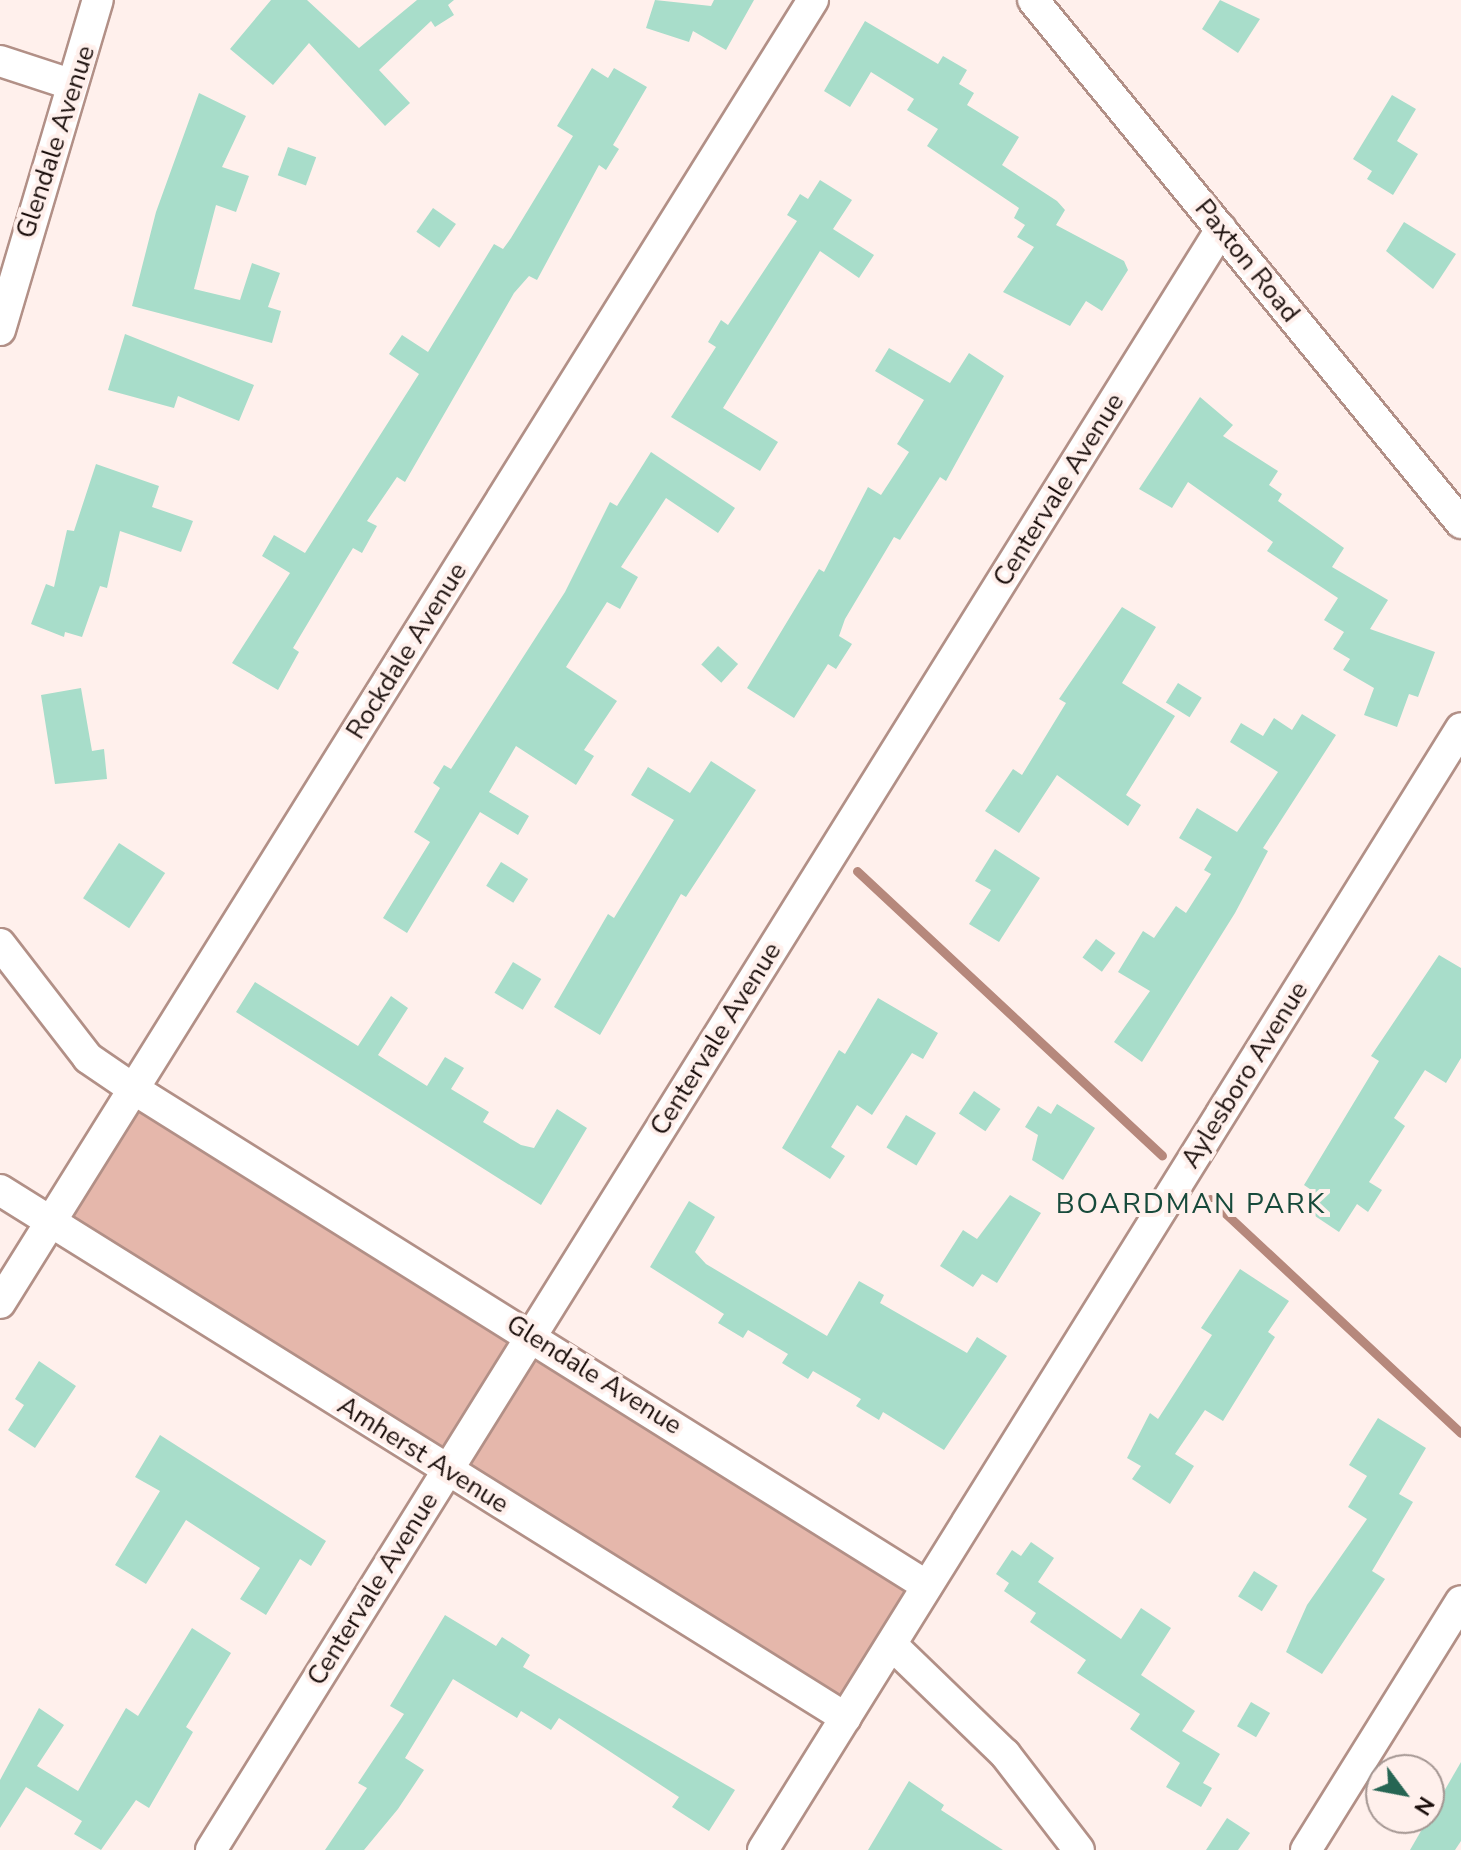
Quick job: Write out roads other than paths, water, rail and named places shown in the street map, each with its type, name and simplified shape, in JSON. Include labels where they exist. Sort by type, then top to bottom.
[{"type":"street","points":[[96,13],[117,0]]},
{"type":"street","name":"Rockdale Avenue","points":[[0,1303],[813,0]]},
{"type":"street","name":"Paxton Road","points":[[1033,0],[1461,523]]},
{"type":"street","name":"Glendale Avenue","points":[[0,330],[70,84],[96,13]]},
{"type":"street","points":[[0,61],[70,84]]},
{"type":"street","name":"Centervale Avenue","points":[[211,1850],[1221,229]]},
{"type":"street","name":"Aylesboro Avenue","points":[[927,1586],[1461,728]]},
{"type":"street","name":"Glendale Avenue","points":[[0,944],[88,1058],[927,1586]]},
{"type":"street","name":"Amherst Avenue","points":[[0,1190],[846,1718]]},
{"type":"street","points":[[763,1850],[927,1586]]},
{"type":"street","points":[[1306,1850],[1461,1601]]},
{"type":"street","points":[[892,1645],[1005,1754],[1079,1850]]},
{"type":"waterway","points":[[857,871],[1162,1155]]},
{"type":"waterway","points":[[1210,1199],[1461,1433]]},
{"type":"district","name":"BOARDMAN PARK","points":[[1191,1204]]}]
